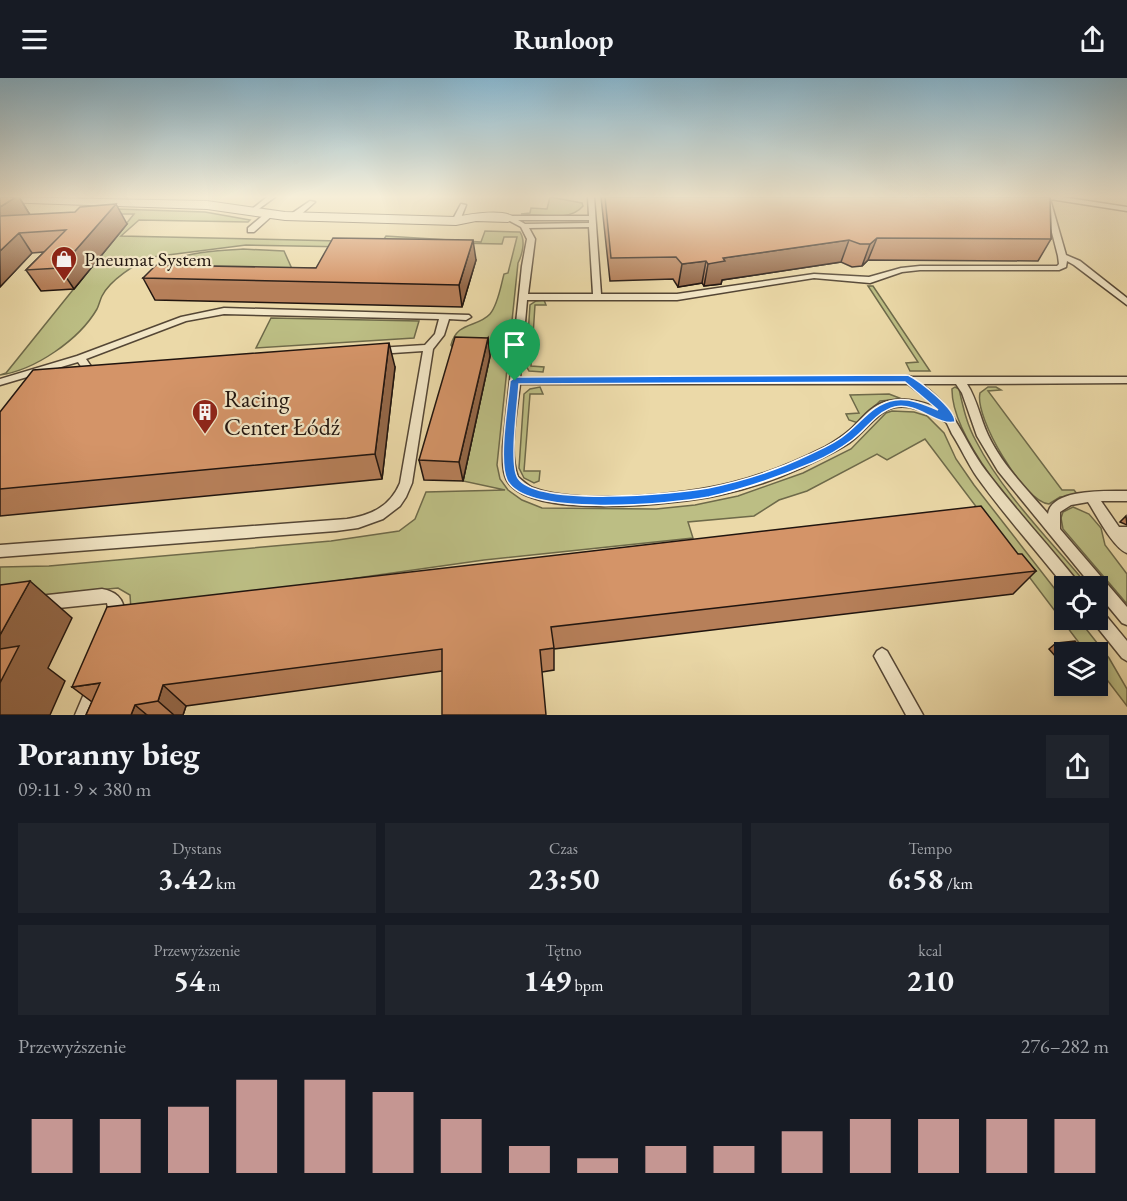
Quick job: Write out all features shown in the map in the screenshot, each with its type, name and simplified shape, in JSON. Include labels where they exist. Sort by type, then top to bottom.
[{"type":"lane","points":[[251,230],[255,227]]},
{"type":"lane","points":[[524,227],[531,239],[525,266],[509,456],[512,479],[522,489],[535,495],[549,498],[635,500],[708,492],[782,471],[850,437],[876,411],[895,403],[916,404],[951,420]]},
{"type":"lane","points":[[591,227],[597,297]]},
{"type":"lane","points":[[523,297],[676,297],[820,275],[870,280],[901,270],[920,268],[1059,268],[1063,265],[1055,227]]},
{"type":"lane","points":[[1062,256],[1077,263],[1127,302]]},
{"type":"lane","points":[[1091,275],[1110,279],[1118,296]]},
{"type":"lane","points":[[0,382],[80,358],[184,319],[224,311],[466,317]]},
{"type":"lane","points":[[0,551],[336,526],[362,522],[381,515],[394,504],[404,488],[428,348],[438,335],[445,316]]},
{"type":"lane","points":[[370,352],[428,348]]},
{"type":"lane","points":[[80,358],[91,373]]},
{"type":"lane","points":[[908,379],[937,402],[951,420],[981,472],[1065,576]]},
{"type":"lane","points":[[958,379],[967,392],[977,423],[991,452],[1018,490],[1127,618]]},
{"type":"lane","points":[[515,381],[1127,380]]},
{"type":"lane","points":[[1054,531],[1052,516],[1057,506],[1091,496],[1127,496]]},
{"type":"lane","points":[[1091,496],[1121,532],[1127,547]]},
{"type":"lane","points":[[23,605],[110,597],[117,608],[114,629]]},
{"type":"lane","points":[[1108,629],[1127,653]]},
{"type":"lane","points":[[882,656],[915,715]]},
{"type":"lane","points":[[83,715],[101,673]]},
{"type":"green space","points":[[124,227],[131,227],[121,236],[382,242],[386,236],[481,242],[485,231],[520,232],[523,248],[518,263],[497,465],[500,479],[508,490],[522,500],[542,508],[656,509],[695,505],[738,496],[803,473],[851,449],[886,413],[914,412],[927,416],[944,433],[956,459],[974,485],[1054,588],[1054,610],[925,439],[887,460],[877,454],[807,491],[779,500],[754,516],[688,522],[693,538],[484,560],[131,610],[130,595],[118,588],[0,599],[0,567],[49,566],[331,541],[399,531],[415,519],[426,492],[505,490],[463,481],[490,357],[458,355],[451,345],[458,332],[485,318],[493,310],[504,274],[508,273],[517,237],[504,237],[502,244],[407,242],[404,248],[246,245],[152,257],[131,268],[111,284],[89,321],[68,342],[27,367],[0,375],[6,373]]},
{"type":"green space","points":[[243,249],[284,251],[297,280],[166,265],[191,254]]},
{"type":"green space","points":[[868,286],[873,286],[930,371],[910,371],[906,363],[918,362]]},
{"type":"green space","points":[[544,300],[546,305],[535,305],[531,366],[544,367],[543,372],[529,371],[526,366],[530,305]]},
{"type":"green space","points":[[271,318],[419,321],[414,338],[256,348]]},
{"type":"green space","points":[[540,387],[543,394],[530,394],[524,471],[540,471],[539,481],[534,483],[524,478],[519,468],[524,394],[530,389]]},
{"type":"green space","points":[[955,387],[959,389],[973,435],[987,461],[1028,516],[1079,576],[1073,576],[1046,545],[983,465],[967,438],[956,412],[952,389]]},
{"type":"green space","points":[[988,387],[1001,390],[988,391],[1062,490],[1074,490],[1078,495],[1060,497],[1049,504],[1039,500],[1027,489],[1003,457],[985,420],[980,405],[980,393]]},
{"type":"green space","points":[[889,394],[902,399],[880,401],[858,423],[849,420],[846,414],[859,413],[850,395]]},
{"type":"green space","points":[[1073,507],[1089,514],[1101,528],[1105,545],[1127,574],[1127,604],[1108,582],[1108,576],[1103,576],[1063,529],[1061,518],[1063,512]]},
{"type":"green space","points":[[1069,630],[1087,630],[1096,642],[1078,642]]},
{"type":"green space","points":[[1108,657],[1127,689],[1127,706],[1108,681]]},
{"type":"building","points":[[0,227],[96,227],[60,268],[26,270],[66,230],[19,233],[0,251]]},
{"type":"building","points":[[608,227],[1051,227],[1051,239],[877,238],[870,244],[860,244],[849,240],[723,258],[725,261],[708,264],[706,261],[682,264],[676,257],[611,258]]},
{"type":"building","points":[[333,238],[473,240],[459,285],[143,278],[156,265],[316,268]]},
{"type":"building","points":[[455,337],[488,338],[459,462],[419,460]]},
{"type":"building","name":"Racing Center Łódź","points":[[389,343],[375,454],[0,489],[0,412],[33,370]]},
{"type":"building","points":[[981,506],[1018,554],[1022,554],[1036,571],[551,627],[554,648],[540,650],[546,715],[442,715],[442,649],[163,685],[158,701],[135,705],[131,715],[86,715],[100,683],[72,687],[107,607]]},
{"type":"building","points":[[30,581],[0,635],[0,585]]},
{"type":"building","points":[[19,646],[0,683],[0,649]]},
{"type":"place","name":"Pneumat System","points":[[64,282]]},
{"type":"place","name":"Racing Center Łódź","points":[[205,435]]},
{"type":"route","points":[[908,379],[930,395],[951,420],[916,404],[895,403],[876,411],[850,437],[839,444],[782,471],[756,480],[708,492],[656,499],[603,501],[549,498],[522,489],[512,479],[509,456],[515,381],[908,379]]}]
